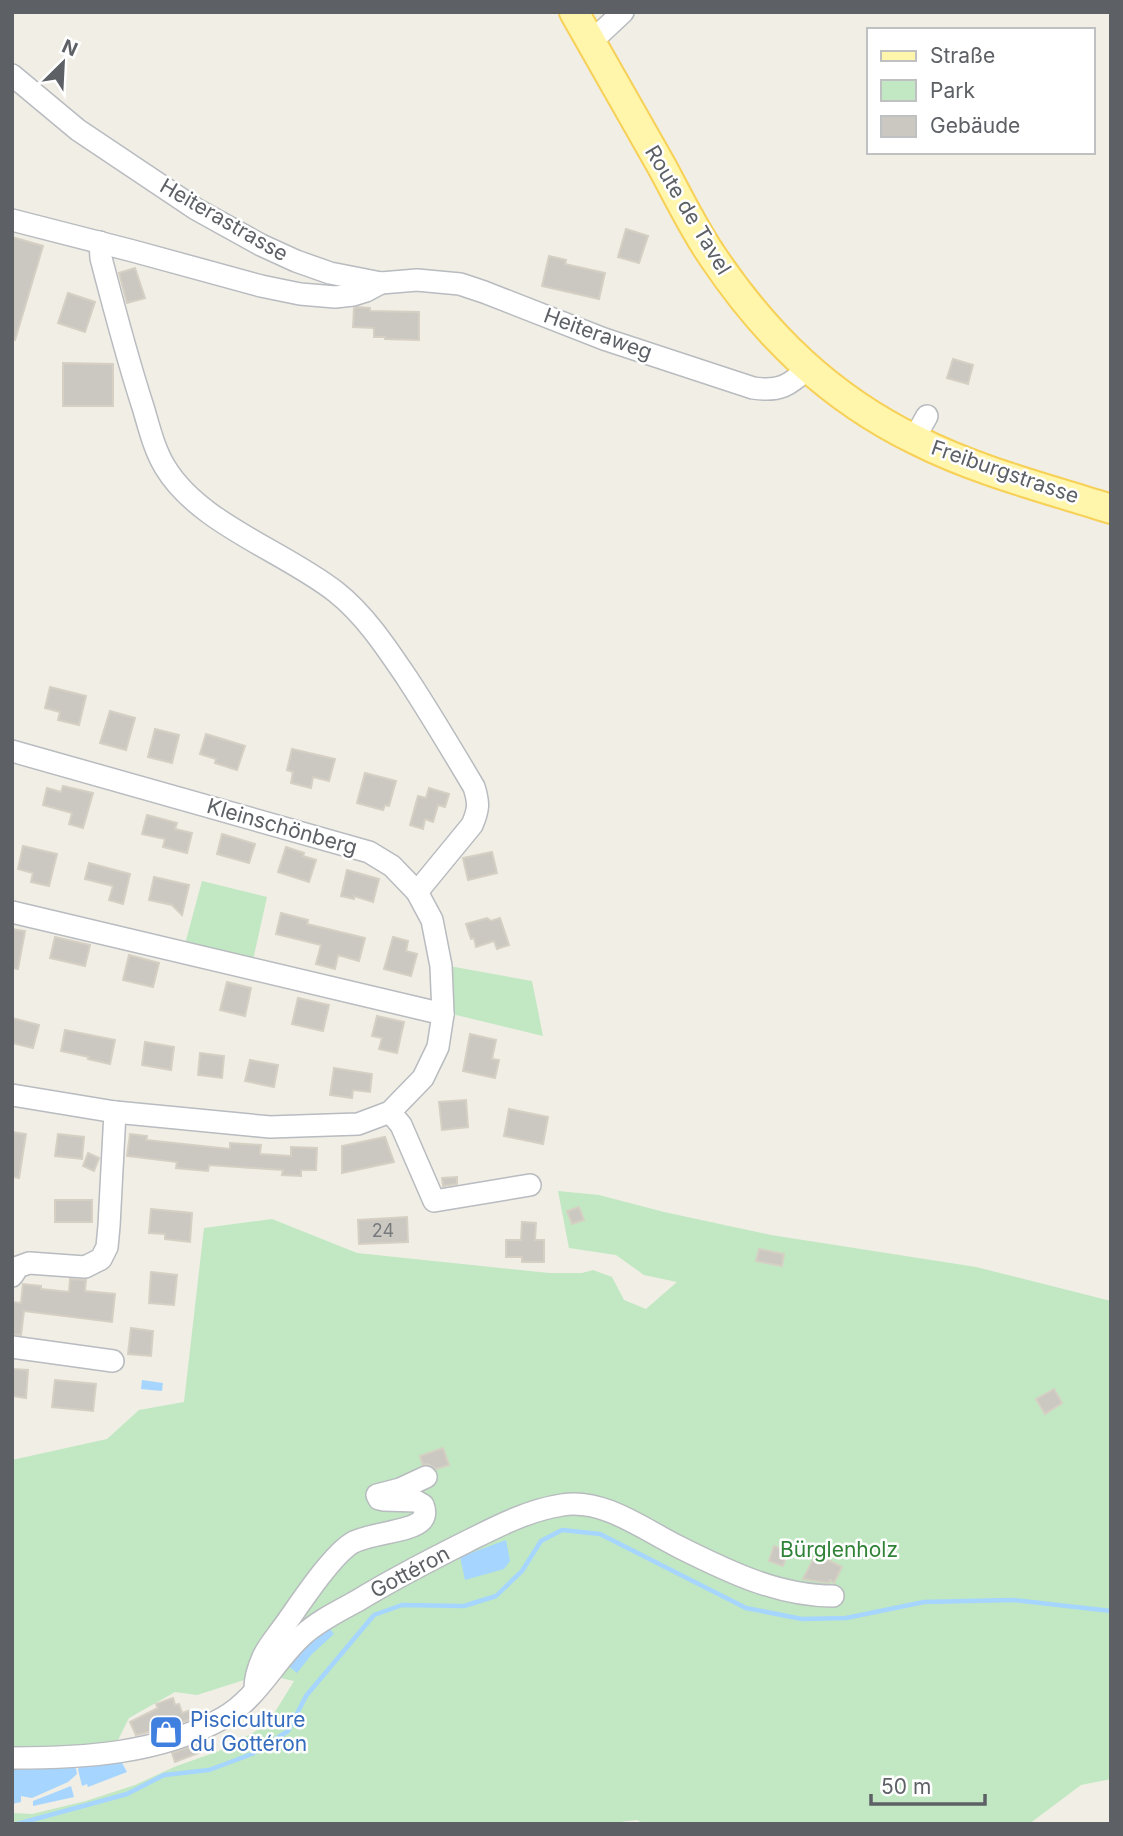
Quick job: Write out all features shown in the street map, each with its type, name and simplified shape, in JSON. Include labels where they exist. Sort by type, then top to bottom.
[{"type":"main road","name":"Route de Tavel","points":[[575,12],[712,257],[780,343],[828,386],[865,411]]},
{"type":"main road","name":"Freiburgstrasse","points":[[865,411],[920,427],[956,458],[1111,509]]},
{"type":"street","points":[[591,42],[623,12]]},
{"type":"street","name":"Heiterastrasse","points":[[12,75],[78,130],[226,226],[296,261],[330,273],[381,284]]},
{"type":"street","name":"Heiterastrasse","points":[[12,220],[300,294],[353,295],[381,284]]},
{"type":"street","points":[[100,242],[101,258],[131,367],[164,466],[178,485],[200,506],[312,575],[361,615],[419,696],[474,787],[479,802],[472,825],[417,892]]},
{"type":"street","name":"Heiteraweg","points":[[381,284],[417,281],[460,284],[604,339],[753,388],[775,390],[795,380],[808,368]]},
{"type":"street","name":"Kleinschönberg","points":[[12,751],[369,852],[392,866],[417,892],[432,920],[440,966],[443,1014],[438,1047],[423,1078],[390,1112],[358,1124],[270,1127],[115,1111],[12,1095]]},
{"type":"street","points":[[12,912],[443,1014]]},
{"type":"street","points":[[12,1276],[18,1267],[29,1263],[86,1267],[101,1259],[107,1247],[109,1226],[115,1111]]},
{"type":"street","points":[[390,1112],[401,1125],[433,1201],[530,1185]]},
{"type":"street","points":[[12,1347],[113,1361]]},
{"type":"street","points":[[255,1690],[255,1681],[264,1655],[339,1554],[361,1539],[413,1526],[425,1516],[424,1505],[379,1499],[377,1495],[400,1489],[426,1477]]},
{"type":"street","name":"Gottéron","points":[[12,1758],[69,1757],[118,1752],[166,1742],[196,1731],[225,1717],[255,1690],[306,1632],[395,1578],[489,1531],[537,1510],[561,1505],[577,1503],[609,1511],[678,1547],[763,1584],[791,1591],[833,1596]]},
{"type":"green space","points":[[202,881],[267,897],[253,960],[185,944]]},
{"type":"green space","points":[[449,966],[532,981],[543,1036],[452,1014]]},
{"type":"green space","name":"Bürglenholz","points":[[558,1191],[599,1195],[771,1235],[976,1267],[1111,1301],[1111,1779],[1081,1785],[1029,1824],[645,1824],[637,1820],[604,1824],[12,1824],[12,1813],[32,1814],[86,1801],[135,1785],[219,1751],[267,1725],[294,1681],[263,1674],[197,1695],[175,1692],[129,1718],[114,1748],[12,1759],[12,1460],[107,1439],[139,1410],[184,1402],[204,1228],[272,1219],[357,1253],[549,1273],[582,1273],[593,1270],[612,1277],[624,1300],[646,1309],[677,1282],[644,1275],[616,1255],[569,1248]]},
{"type":"water","points":[[142,1380],[163,1383],[162,1391],[141,1389]]},
{"type":"water","points":[[506,1540],[510,1561],[504,1569],[465,1580],[460,1557]]},
{"type":"water","points":[[327,1625],[334,1634],[312,1654],[297,1673],[286,1664]]},
{"type":"water","points":[[121,1761],[127,1772],[88,1787],[87,1784],[82,1786],[78,1769],[82,1765]]},
{"type":"water","points":[[75,1764],[77,1774],[68,1782],[32,1798],[21,1796],[21,1802],[12,1804],[12,1768],[19,1770]]},
{"type":"water","points":[[71,1786],[74,1797],[33,1806],[33,1801]]},
{"type":"building","points":[[626,229],[648,236],[639,263],[618,257]]},
{"type":"building","points":[[12,237],[43,246],[15,340],[12,339]]},
{"type":"building","points":[[549,256],[566,260],[565,264],[605,273],[599,299],[542,286]]},
{"type":"building","points":[[135,268],[145,298],[127,303],[119,273]]},
{"type":"building","points":[[68,293],[95,302],[85,332],[58,323]]},
{"type":"building","points":[[354,308],[370,308],[370,311],[419,312],[419,340],[374,337],[374,328],[353,327]]},
{"type":"building","points":[[953,359],[973,365],[968,384],[947,378]]},
{"type":"building","points":[[63,363],[113,364],[113,406],[63,406]]},
{"type":"building","points":[[50,687],[86,696],[79,725],[58,720],[60,712],[45,708]]},
{"type":"building","points":[[110,711],[135,718],[126,750],[100,743]]},
{"type":"building","points":[[155,729],[179,735],[172,763],[148,757]]},
{"type":"building","points":[[206,734],[245,746],[237,770],[215,763],[216,759],[200,754]]},
{"type":"building","points":[[292,749],[335,759],[329,781],[313,777],[311,788],[291,783],[293,772],[287,770]]},
{"type":"building","points":[[365,773],[396,781],[389,806],[385,805],[383,810],[357,803]]},
{"type":"building","points":[[63,786],[93,793],[83,828],[69,824],[72,813],[43,805],[47,788],[61,792]]},
{"type":"building","points":[[429,788],[449,794],[445,807],[438,805],[433,822],[425,819],[423,829],[410,825],[418,796],[426,798]]},
{"type":"building","points":[[147,815],[177,823],[175,829],[192,833],[187,853],[163,847],[165,839],[142,834]]},
{"type":"building","points":[[222,834],[255,844],[249,863],[217,854]]},
{"type":"building","points":[[23,846],[57,854],[49,886],[31,882],[33,873],[18,869]]},
{"type":"building","points":[[286,847],[316,860],[309,882],[278,872]]},
{"type":"building","points":[[492,852],[497,873],[468,880],[463,858]]},
{"type":"building","points":[[89,863],[130,874],[123,904],[109,900],[113,886],[85,879]]},
{"type":"building","points":[[347,870],[379,879],[373,902],[354,896],[354,899],[341,896]]},
{"type":"building","points":[[154,877],[189,885],[182,915],[172,905],[149,900]]},
{"type":"building","points":[[281,913],[308,920],[307,924],[365,938],[359,961],[338,955],[335,969],[316,964],[321,945],[276,934]]},
{"type":"building","points":[[487,918],[491,921],[500,918],[509,945],[497,949],[494,941],[476,947],[466,924]]},
{"type":"building","points":[[12,929],[25,931],[18,969],[12,968]]},
{"type":"building","points":[[55,937],[90,945],[85,966],[50,958]]},
{"type":"building","points":[[393,937],[408,941],[406,951],[417,954],[411,976],[384,969]]},
{"type":"building","points":[[129,955],[159,963],[153,987],[123,980]]},
{"type":"building","points":[[227,982],[251,988],[245,1016],[220,1010]]},
{"type":"building","points":[[298,998],[329,1005],[323,1031],[292,1024]]},
{"type":"building","points":[[377,1016],[404,1022],[397,1053],[379,1049],[382,1038],[372,1036]]},
{"type":"building","points":[[12,1018],[39,1025],[33,1048],[12,1043]]},
{"type":"building","points":[[65,1030],[115,1040],[110,1064],[61,1051]]},
{"type":"building","points":[[470,1034],[496,1040],[492,1059],[499,1060],[495,1078],[463,1071]]},
{"type":"building","points":[[145,1042],[174,1047],[171,1070],[142,1065]]},
{"type":"building","points":[[200,1053],[224,1056],[222,1078],[198,1075]]},
{"type":"building","points":[[250,1060],[278,1065],[274,1087],[245,1081]]},
{"type":"building","points":[[334,1068],[372,1074],[370,1092],[353,1090],[352,1098],[330,1095]]},
{"type":"building","points":[[466,1100],[468,1127],[442,1130],[439,1102]]},
{"type":"building","points":[[509,1109],[548,1117],[543,1144],[504,1136]]},
{"type":"building","points":[[12,1132],[26,1134],[19,1178],[12,1177]]},
{"type":"building","points":[[58,1134],[84,1137],[82,1159],[55,1156]]},
{"type":"building","points":[[130,1134],[147,1136],[146,1140],[230,1149],[230,1143],[261,1145],[260,1154],[291,1156],[291,1147],[317,1148],[316,1170],[301,1170],[301,1176],[282,1175],[283,1170],[209,1165],[208,1171],[176,1168],[177,1162],[127,1156]]},
{"type":"building","points":[[385,1137],[394,1162],[342,1173],[342,1146]]},
{"type":"building","points":[[88,1153],[99,1158],[94,1171],[83,1166]]},
{"type":"building","points":[[457,1177],[457,1184],[443,1186],[442,1178]]},
{"type":"building","points":[[55,1200],[92,1200],[92,1222],[55,1222]]},
{"type":"building","points":[[579,1207],[584,1220],[572,1224],[567,1211]]},
{"type":"building","points":[[151,1209],[192,1213],[190,1242],[165,1239],[165,1234],[149,1233]]},
{"type":"building","points":[[407,1217],[408,1242],[359,1244],[358,1220]]},
{"type":"building","points":[[522,1222],[536,1223],[535,1240],[544,1240],[544,1262],[522,1262],[522,1257],[506,1257],[506,1240],[521,1240]]},
{"type":"building","points":[[759,1249],[784,1254],[782,1266],[756,1261]]},
{"type":"building","points":[[151,1272],[177,1275],[174,1305],[149,1303]]},
{"type":"building","points":[[70,1279],[86,1280],[85,1291],[115,1294],[112,1322],[24,1311],[21,1335],[12,1334],[12,1302],[21,1303],[23,1284],[69,1292]]},
{"type":"building","points":[[131,1328],[153,1331],[151,1356],[128,1354]]},
{"type":"building","points":[[12,1369],[28,1370],[26,1398],[12,1396]]},
{"type":"building","points":[[55,1380],[96,1384],[93,1411],[52,1407]]},
{"type":"building","points":[[1054,1389],[1062,1403],[1045,1414],[1036,1399]]},
{"type":"building","points":[[443,1448],[449,1465],[436,1469],[428,1464],[423,1465],[420,1456]]},
{"type":"building","points":[[774,1546],[788,1551],[783,1566],[769,1561]]},
{"type":"building","points":[[816,1554],[842,1567],[834,1583],[830,1580],[829,1583],[803,1579]]},
{"type":"building","points":[[173,1698],[182,1713],[191,1710],[194,1718],[136,1735],[130,1722],[158,1708],[156,1704]]},
{"type":"building","points":[[206,1741],[209,1749],[175,1762],[172,1753]]},
{"type":"waterway","points":[[17,1824],[127,1794],[164,1775],[209,1770],[252,1754],[288,1731],[306,1696],[374,1615],[402,1605],[464,1606],[496,1596],[522,1571],[541,1541],[562,1530],[600,1534],[746,1608],[802,1619],[846,1618],[924,1602],[1013,1600],[1111,1611]]},
{"type":"place","name":"Pisciculture du Gottéron","points":[[166,1732]]}]
